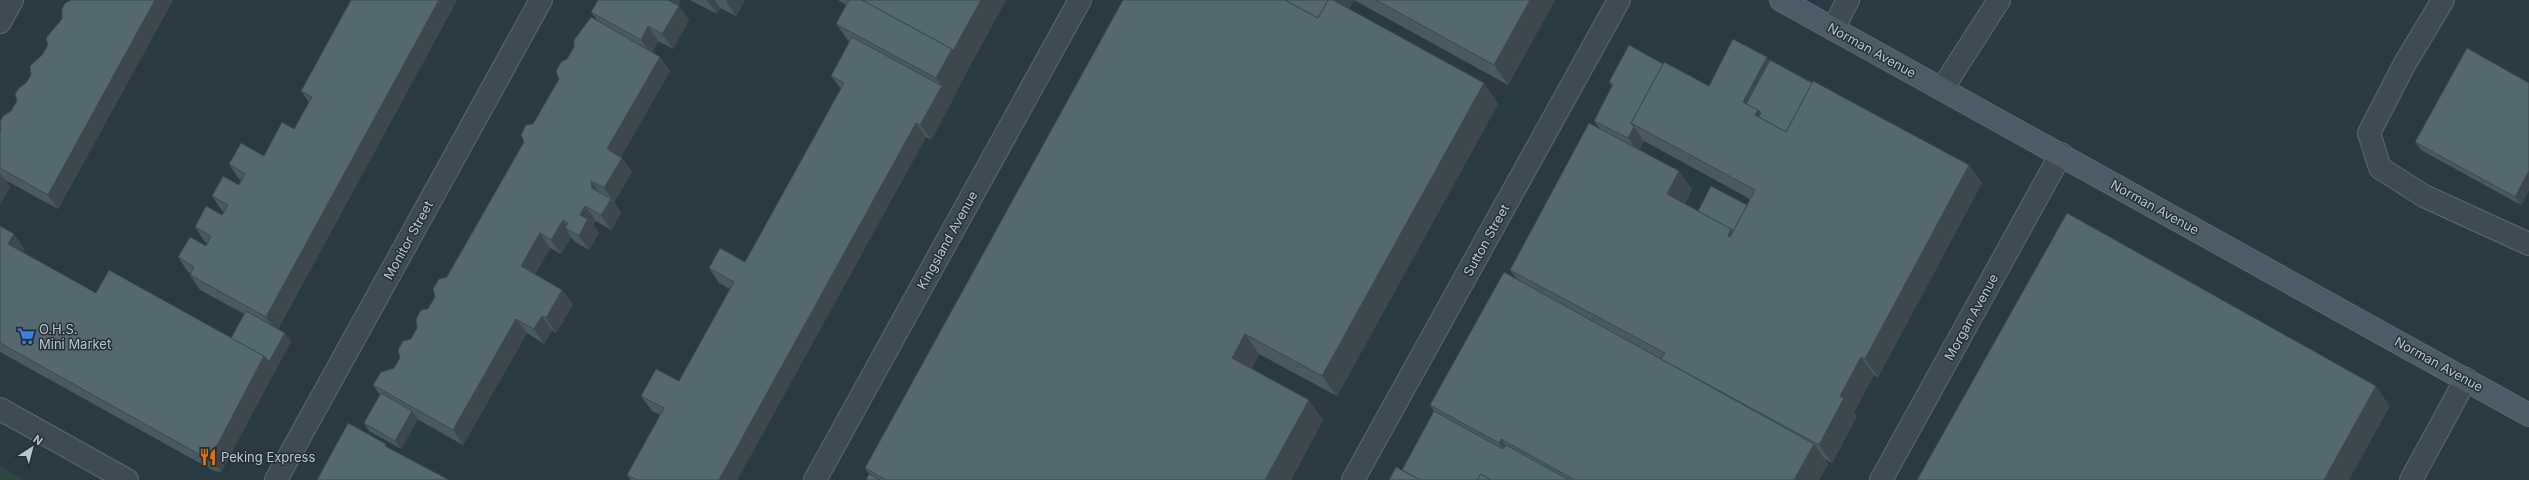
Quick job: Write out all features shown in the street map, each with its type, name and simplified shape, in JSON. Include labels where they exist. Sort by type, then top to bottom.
[{"type":"main road","name":"Norman Avenue","points":[[1781,0],[2529,415]]},
{"type":"street","points":[[0,22],[12,0]]},
{"type":"street","name":"Monitor Street","points":[[276,480],[541,0]]},
{"type":"street","name":"Kingsland Avenue","points":[[815,480],[1080,0]]},
{"type":"street","name":"Sutton Street","points":[[1353,480],[1618,0]]},
{"type":"street","points":[[1833,29],[1848,0]]},
{"type":"street","points":[[1942,89],[1999,0]]},
{"type":"street","points":[[2443,0],[2404,66],[2369,133],[2380,168],[2424,196],[2529,244]]},
{"type":"street","name":"Morgan Avenue","points":[[1881,480],[2060,154]]},
{"type":"street","points":[[2410,480],[2466,379]]},
{"type":"street","points":[[0,409],[127,480]]},
{"type":"green space","points":[[0,466],[25,480],[0,480]]},
{"type":"building","points":[[71,0],[155,0],[48,195],[0,168],[0,122],[3,116],[11,111],[17,101],[15,94],[19,88],[26,83],[31,75],[30,66],[42,55],[48,45],[46,38],[62,19],[62,9],[65,3]]},
{"type":"building","points":[[351,0],[439,0],[266,317],[190,275],[194,267],[178,257],[190,237],[206,246],[211,236],[195,227],[206,206],[222,215],[228,205],[212,196],[223,176],[239,185],[245,174],[229,164],[241,143],[264,156],[282,122],[294,129],[312,97],[301,91]]},
{"type":"building","points":[[598,0],[668,0],[679,6],[662,34],[648,26],[641,40],[591,12]]},
{"type":"building","points":[[849,0],[862,0],[952,49],[936,78],[836,24]]},
{"type":"building","points":[[862,0],[981,0],[953,51],[952,49]]},
{"type":"building","points":[[1123,0],[1285,0],[1318,18],[1328,0],[1333,0],[1484,83],[1322,376],[1245,334],[1232,358],[1309,400],[1265,480],[886,480],[865,468]]},
{"type":"building","points":[[1285,0],[1328,0],[1318,18]]},
{"type":"building","points":[[1376,0],[1530,0],[1494,65]]},
{"type":"building","points":[[591,17],[660,57],[607,149],[622,158],[604,188],[591,181],[592,188],[611,199],[601,215],[585,206],[580,215],[588,219],[579,236],[565,228],[568,223],[563,220],[551,240],[540,233],[521,266],[562,290],[546,318],[542,316],[534,329],[516,319],[453,430],[373,385],[381,372],[394,368],[400,358],[398,350],[403,341],[411,339],[417,328],[416,319],[421,310],[428,309],[435,297],[433,289],[439,279],[447,277],[524,142],[521,135],[526,125],[533,124],[559,79],[556,71],[561,62],[567,59],[574,47],[574,40]]},
{"type":"building","points":[[852,37],[942,86],[920,125],[916,123],[719,480],[637,480],[627,475],[664,408],[641,396],[656,369],[679,381],[734,282],[709,268],[720,248],[745,262],[844,83],[831,76]]},
{"type":"building","points":[[1733,39],[1767,57],[1743,102],[1758,110],[1755,115],[1786,132],[1813,81],[1969,165],[1865,359],[1861,357],[1840,396],[1844,398],[1819,445],[1661,359],[1665,353],[1510,270],[1589,123],[1679,171],[1667,194],[1731,229],[1728,236],[1730,237],[1755,190],[1631,123],[1664,62],[1709,86]]},
{"type":"building","points":[[1629,45],[1663,64],[1631,123],[1634,127],[1628,138],[1594,121],[1613,84],[1609,82]]},
{"type":"building","points":[[2467,48],[2529,83],[2529,171],[2515,197],[2415,142]]},
{"type":"building","points":[[1770,60],[1812,83],[1786,132],[1759,117],[1761,113],[1758,110],[1746,104]]},
{"type":"building","points":[[1711,186],[1747,205],[1733,231],[1698,211]]},
{"type":"building","points":[[2067,213],[2376,386],[2324,480],[1917,480]]},
{"type":"building","points":[[0,226],[14,234],[8,244],[96,293],[109,270],[264,356],[211,457],[204,457],[0,343]]},
{"type":"building","points":[[1504,272],[1814,444],[1794,480],[1575,480],[1501,439],[1499,443],[1430,405]]},
{"type":"building","points":[[246,311],[285,333],[269,362],[264,356],[231,338]]},
{"type":"building","points":[[381,393],[412,411],[395,441],[364,423]]},
{"type":"building","points":[[1434,411],[1503,449],[1506,445],[1569,480],[1491,480],[1481,474],[1477,480],[1420,480],[1402,470]]},
{"type":"building","points":[[348,423],[386,444],[385,446],[449,480],[317,480]]},
{"type":"building","points":[[1396,467],[1420,480],[1389,480]]},
{"type":"building","points":[[869,474],[880,480],[866,480]]},
{"type":"building","points":[[1481,474],[1491,480],[1477,480]]},
{"type":"place","name":"O.H.S. Mini Market","points":[[26,336]]},
{"type":"place","name":"Peking Express","points":[[208,457]]}]
